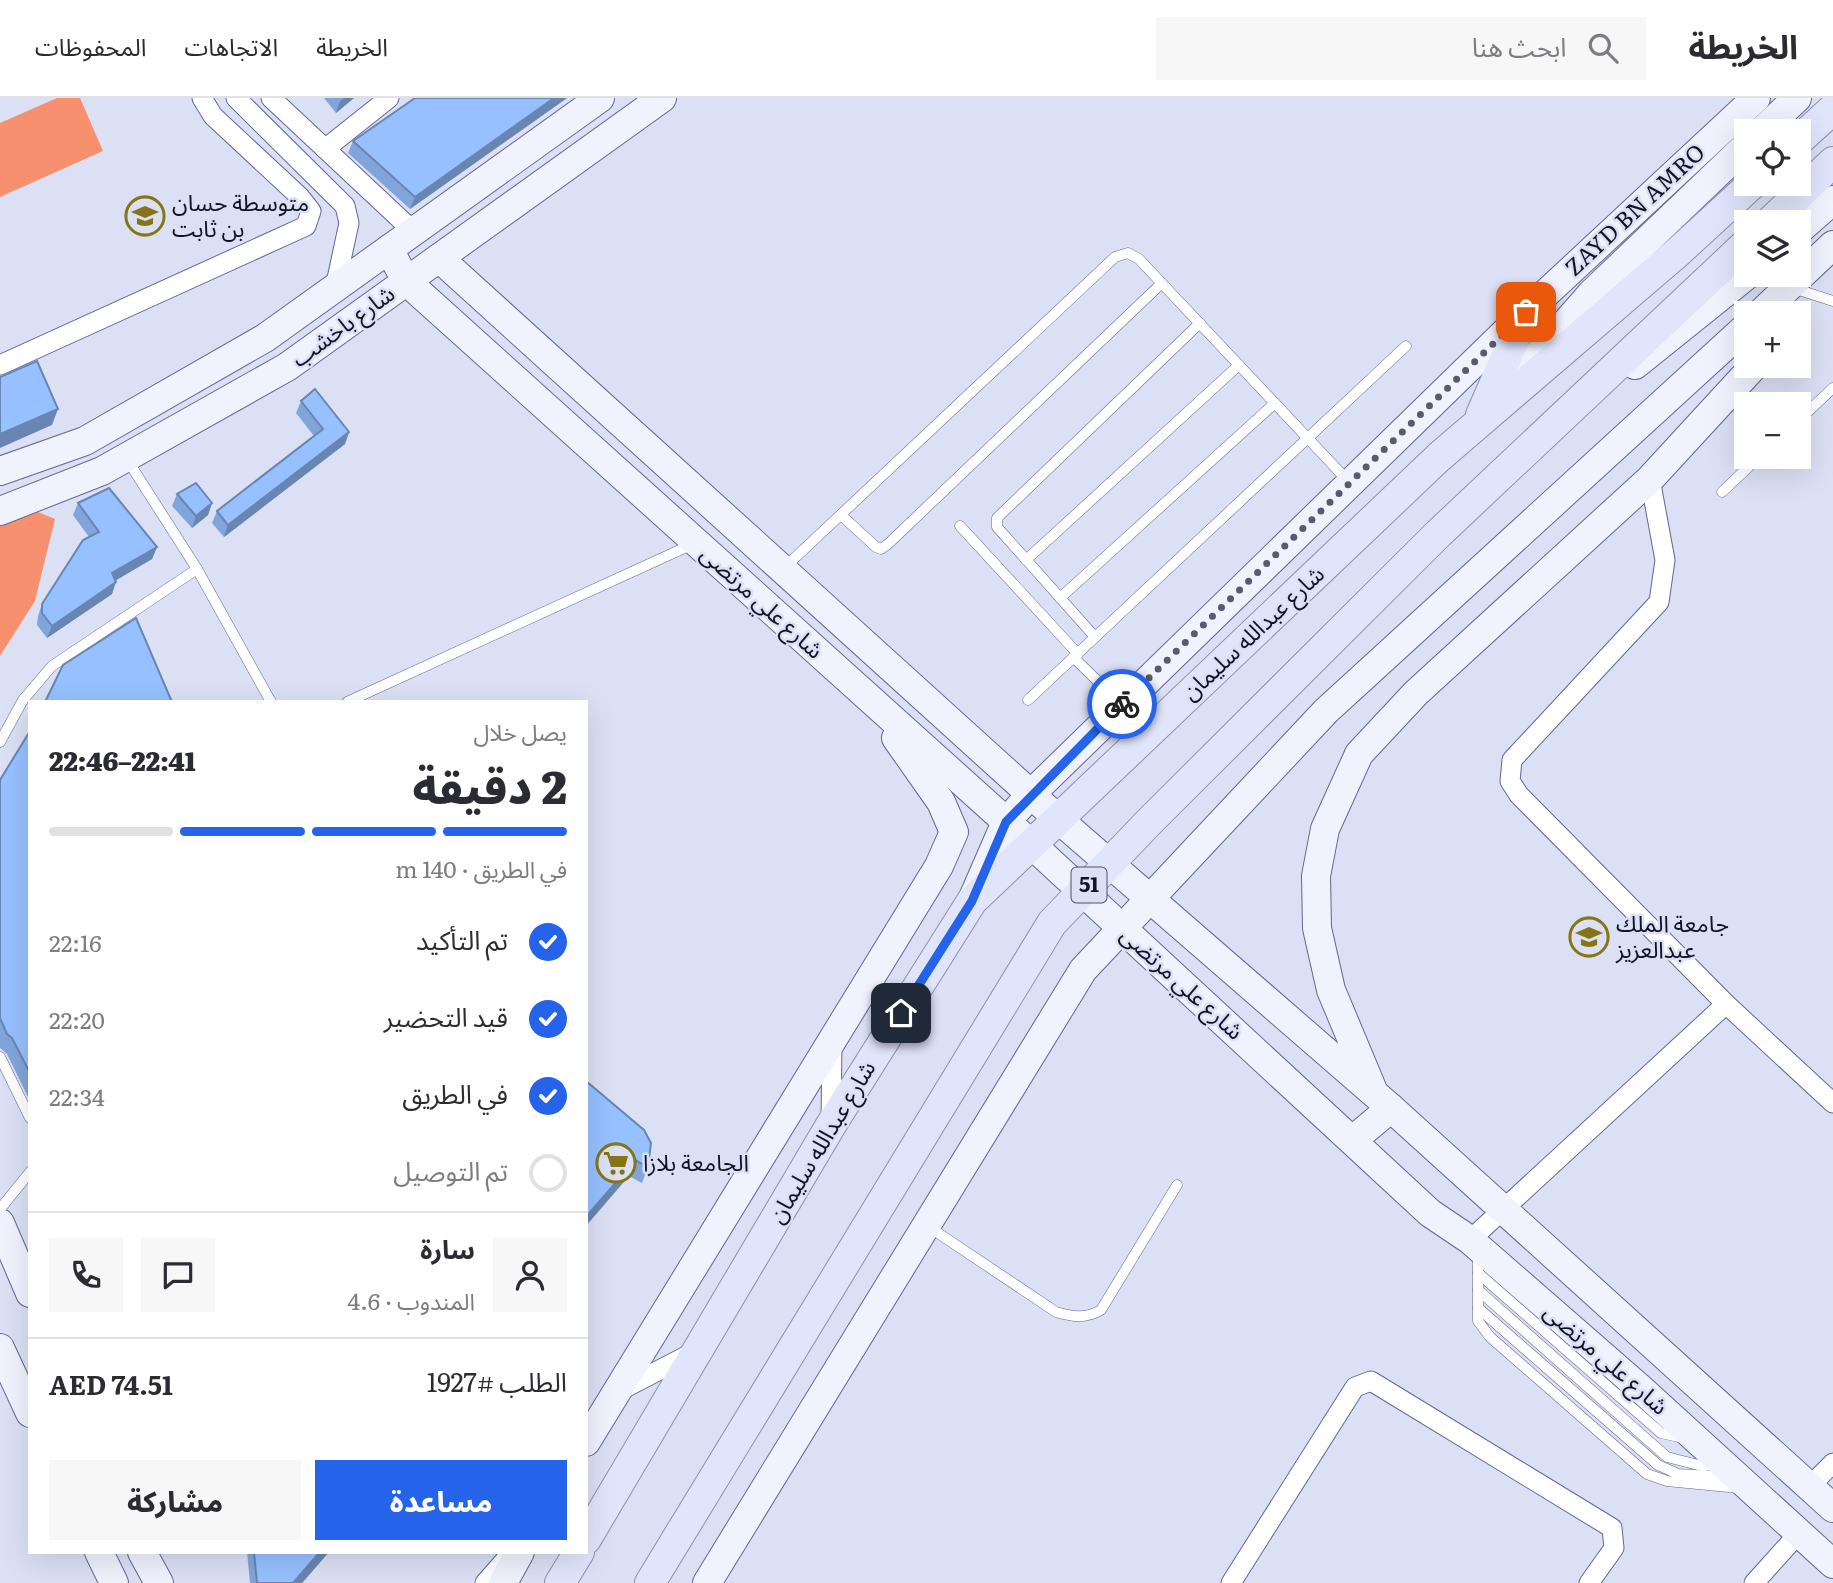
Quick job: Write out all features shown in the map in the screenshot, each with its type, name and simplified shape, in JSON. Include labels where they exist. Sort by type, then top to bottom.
[{"type":"main road","name":"شارع باخشب","points":[[0,471],[85,441],[265,338],[600,98]]},
{"type":"main road","name":"شارع باخشب","points":[[0,511],[102,471],[287,367],[662,98]]},
{"type":"main road","name":"ZAYD BN AMRO","points":[[972,901],[1006,822],[1032,793],[1526,312],[1756,98]]},
{"type":"main road","points":[[1775,119],[1797,98]]},
{"type":"main road","points":[[1811,130],[1833,109]]},
{"type":"main road","points":[[1478,423],[1592,293],[1734,157]]},
{"type":"main road","points":[[1783,210],[1833,162]]},
{"type":"main road","name":"شارع عبدالله سليمان","points":[[588,1536],[831,1125],[972,901],[1030,843],[1478,423],[1679,251],[1739,196]]},
{"type":"main road","points":[[1811,219],[1833,200]]},
{"type":"main road","points":[[1778,301],[1796,289],[1833,245]]},
{"type":"main road","name":"شارع علي مرتضى","points":[[389,249],[407,281],[1083,891],[1354,1139],[1475,1254],[1697,1440],[1833,1564]]},
{"type":"main road","name":"51","points":[[650,1583],[1052,923],[1438,534],[1734,256]]},
{"type":"main road","name":"شارع علي مرتضى","points":[[439,258],[1057,818],[1382,1101],[1833,1508]]},
{"type":"main road","points":[[1516,461],[1734,285]]},
{"type":"main road","points":[[1478,423],[1526,312]]},
{"type":"main road","points":[[707,1583],[1083,970],[1326,711],[1734,338]]},
{"type":"main road","points":[[1354,1139],[1382,1101],[1331,990],[1317,928],[1316,876],[1325,829],[1359,754],[1397,713],[1650,479],[1743,378]]},
{"type":"main road","points":[[588,1439],[939,866],[954,832],[941,802],[866,696]]},
{"type":"main road","points":[[0,1223],[28,1288]]},
{"type":"main road","points":[[0,1348],[28,1409]]},
{"type":"main road","points":[[100,1554],[114,1583]]},
{"type":"main road","points":[[143,1554],[159,1583]]},
{"type":"main road","points":[[503,1583],[519,1554]]},
{"type":"main road","points":[[561,1583],[578,1554]]},
{"type":"street","points":[[0,365],[306,226],[311,211],[300,197],[213,116],[202,98]]},
{"type":"street","points":[[236,98],[345,206],[349,223],[335,288]]},
{"type":"street","points":[[271,98],[413,231]]},
{"type":"street","points":[[325,149],[389,98]]},
{"type":"street","points":[[1650,479],[1665,560],[1659,602],[1512,760],[1510,781],[1519,795],[1726,1004],[1833,1103]]},
{"type":"street","points":[[1475,1254],[1504,1211],[1726,1004]]},
{"type":"street","points":[[831,1125],[832,1040]]},
{"type":"street","points":[[617,1392],[698,1350]]},
{"type":"street","points":[[1231,1583],[1354,1387],[1371,1381],[1612,1528],[1614,1548],[1589,1583]]},
{"type":"street","points":[[1809,1487],[1833,1463]]},
{"type":"street","points":[[1755,1583],[1798,1532]]},
{"type":"street","points":[[485,1583],[510,1554]]},
{"type":"lane","points":[[783,569],[1115,257],[1128,253],[1139,259],[1349,482]]},
{"type":"lane","points":[[841,514],[876,547],[881,548],[888,544],[1162,283]]},
{"type":"lane","points":[[1796,289],[1833,301]]},
{"type":"lane","points":[[1095,637],[997,527],[1002,510],[1200,323]]},
{"type":"lane","points":[[1028,700],[1406,346]]},
{"type":"lane","points":[[1026,560],[1239,365]]},
{"type":"lane","points":[[1811,408],[1833,388]]},
{"type":"lane","points":[[1060,598],[1275,403]]},
{"type":"lane","points":[[126,457],[197,569],[270,700]]},
{"type":"lane","points":[[1722,492],[1746,469]]},
{"type":"lane","points":[[960,526],[1121,705]]},
{"type":"lane","points":[[351,700],[696,543]]},
{"type":"lane","points":[[0,742],[23,700],[52,666],[197,569]]},
{"type":"lane","points":[[0,1057],[28,1114]]},
{"type":"lane","points":[[0,1209],[28,1174]]},
{"type":"lane","points":[[926,1225],[1056,1312],[1072,1317],[1089,1316],[1101,1310],[1177,1185]]},
{"type":"lane","points":[[1475,1254],[1478,1321],[1490,1337],[1647,1474],[1667,1481],[1737,1477]]},
{"type":"lane","points":[[1478,1290],[1667,1457],[1737,1477]]},
{"type":"lane","points":[[1478,1308],[1658,1465],[1678,1474],[1737,1477]]},
{"type":"shaded area","points":[[57,98],[80,98],[103,151],[0,197],[0,123]]},
{"type":"shaded area","points":[[38,512],[55,519],[35,601],[0,656],[0,526]]},
{"type":"building","points":[[415,98],[554,98],[415,197],[353,141]]},
{"type":"building","points":[[37,361],[58,409],[0,434],[0,377]]},
{"type":"building","points":[[315,389],[349,432],[228,525],[217,511],[323,429],[301,401]]},
{"type":"building","points":[[196,483],[212,503],[196,516],[177,494]]},
{"type":"building","points":[[109,488],[157,547],[112,573],[116,582],[52,626],[42,613],[42,604],[83,540],[99,532],[78,503]]},
{"type":"building","points":[[136,618],[171,700],[46,700],[63,665]]},
{"type":"building","points":[[28,734],[28,1069],[0,1018],[0,780]]},
{"type":"building","name":"الجامعة بلازا","points":[[588,1083],[644,1130],[651,1143],[648,1167],[635,1160],[588,1215]]},
{"type":"building","points":[[254,1554],[318,1554],[293,1583],[257,1583]]},
{"type":"way so far","points":[[1122,704],[1526,312]]},
{"type":"place","name":"متوسطة حسان بن ثابت","points":[[145,216]]},
{"type":"place","name":"جامعة الملك عبدالعزيز","points":[[1589,937]]},
{"type":"place","name":"الجامعة بلازا","points":[[616,1163]]},
{"type":"route","points":[[901,1013],[972,901],[1006,822],[1122,704]]}]
